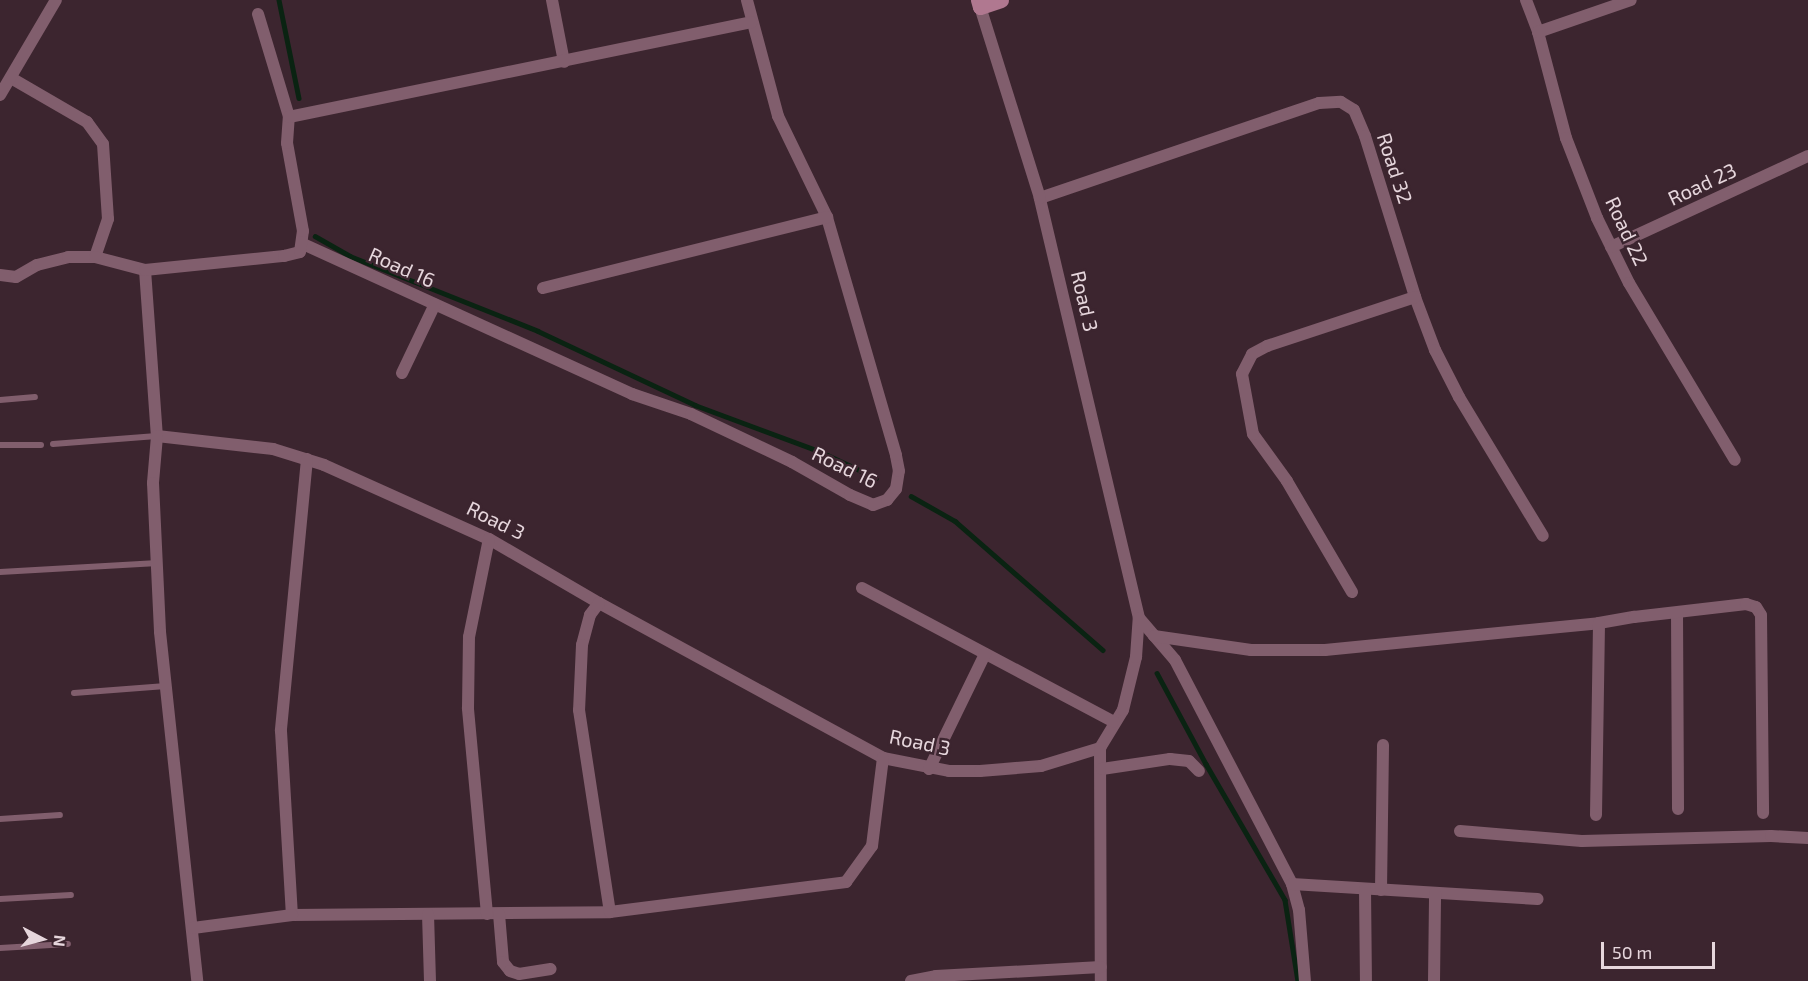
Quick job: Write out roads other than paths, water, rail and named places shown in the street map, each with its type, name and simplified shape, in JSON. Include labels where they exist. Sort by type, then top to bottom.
[{"type":"street","points":[[0,95],[57,0]]},
{"type":"street","points":[[552,0],[564,62]]},
{"type":"street","name":"Road 16","points":[[303,244],[632,394],[691,414],[792,462],[850,495],[873,505],[887,500],[896,489],[899,471],[896,455],[827,217],[778,116],[751,22],[747,0]]},
{"type":"street","points":[[979,4],[1001,0]]},
{"type":"street","name":"Road 22","points":[[1526,0],[1538,32],[1566,138],[1611,247],[1629,283],[1735,460]]},
{"type":"street","points":[[1538,32],[1631,0]]},
{"type":"street","name":"Road 3","points":[[157,436],[273,449],[307,459],[489,539],[599,603],[883,758],[929,769],[970,771],[1041,765],[1100,748],[1122,710],[1136,657],[1138,618],[1040,198],[979,4]]},
{"type":"street","points":[[0,275],[16,277],[36,265],[68,257],[95,257],[145,270],[284,256],[300,252],[303,244],[288,142],[289,117],[258,14]]},
{"type":"street","points":[[289,117],[751,22]]},
{"type":"street","points":[[11,78],[87,122],[103,144],[108,219],[95,257]]},
{"type":"street","name":"Road 32","points":[[1040,198],[1319,103],[1341,102],[1354,110],[1365,136],[1415,297],[1435,350],[1459,397],[1543,536]]},
{"type":"street","name":"Road 23","points":[[1611,247],[1808,156]]},
{"type":"street","points":[[543,288],[827,217]]},
{"type":"street","points":[[145,270],[157,436],[153,483],[160,632],[197,981]]},
{"type":"street","points":[[1352,591],[1287,481],[1253,434],[1242,374],[1252,354],[1268,346],[1415,297]]},
{"type":"street","points":[[402,373],[435,304]]},
{"type":"street","points":[[292,915],[281,731],[307,459]]},
{"type":"street","points":[[489,539],[469,637],[468,708],[493,914],[503,962],[510,971],[519,974],[551,969]]},
{"type":"street","points":[[862,588],[1114,723]]},
{"type":"street","points":[[599,603],[590,615],[582,645],[579,710],[610,912]]},
{"type":"street","points":[[1154,636],[1251,650],[1287,652],[1599,623],[1746,604],[1756,607],[1761,615],[1763,813]]},
{"type":"street","points":[[1677,613],[1678,809]]},
{"type":"street","points":[[1138,618],[1176,660],[1292,884],[1299,910],[1305,981]]},
{"type":"street","points":[[1596,815],[1599,623]]},
{"type":"street","points":[[929,769],[985,654]]},
{"type":"street","points":[[1381,890],[1383,745]]},
{"type":"street","points":[[1100,748],[1102,769],[1101,981]]},
{"type":"street","points":[[193,928],[292,915],[610,912],[846,882],[872,846],[883,758]]},
{"type":"street","points":[[1102,769],[1170,759],[1189,761],[1199,771]]},
{"type":"street","points":[[1460,831],[1582,841],[1771,836],[1808,838]]},
{"type":"street","points":[[1292,884],[1538,899]]},
{"type":"street","points":[[1365,889],[1366,981]]},
{"type":"street","points":[[1434,981],[1435,893]]},
{"type":"street","points":[[428,914],[430,981]]},
{"type":"street","points":[[911,981],[936,976],[1101,967]]},
{"type":"lane","points":[[0,400],[35,397]]},
{"type":"lane","points":[[53,444],[157,436]]},
{"type":"lane","points":[[0,445],[41,445]]},
{"type":"lane","points":[[0,572],[158,563]]},
{"type":"lane","points":[[74,693],[166,686]]},
{"type":"lane","points":[[0,819],[60,815]]},
{"type":"lane","points":[[0,898],[71,895]]},
{"type":"lane","points":[[0,948],[68,944]]},
{"type":"waterway","points":[[279,0],[299,98]]},
{"type":"waterway","points":[[315,236],[350,256],[538,331],[695,405],[819,451],[876,478]]},
{"type":"waterway","points":[[911,496],[955,521],[1103,650]]},
{"type":"waterway","points":[[1157,673],[1206,764],[1285,900],[1298,981]]}]
